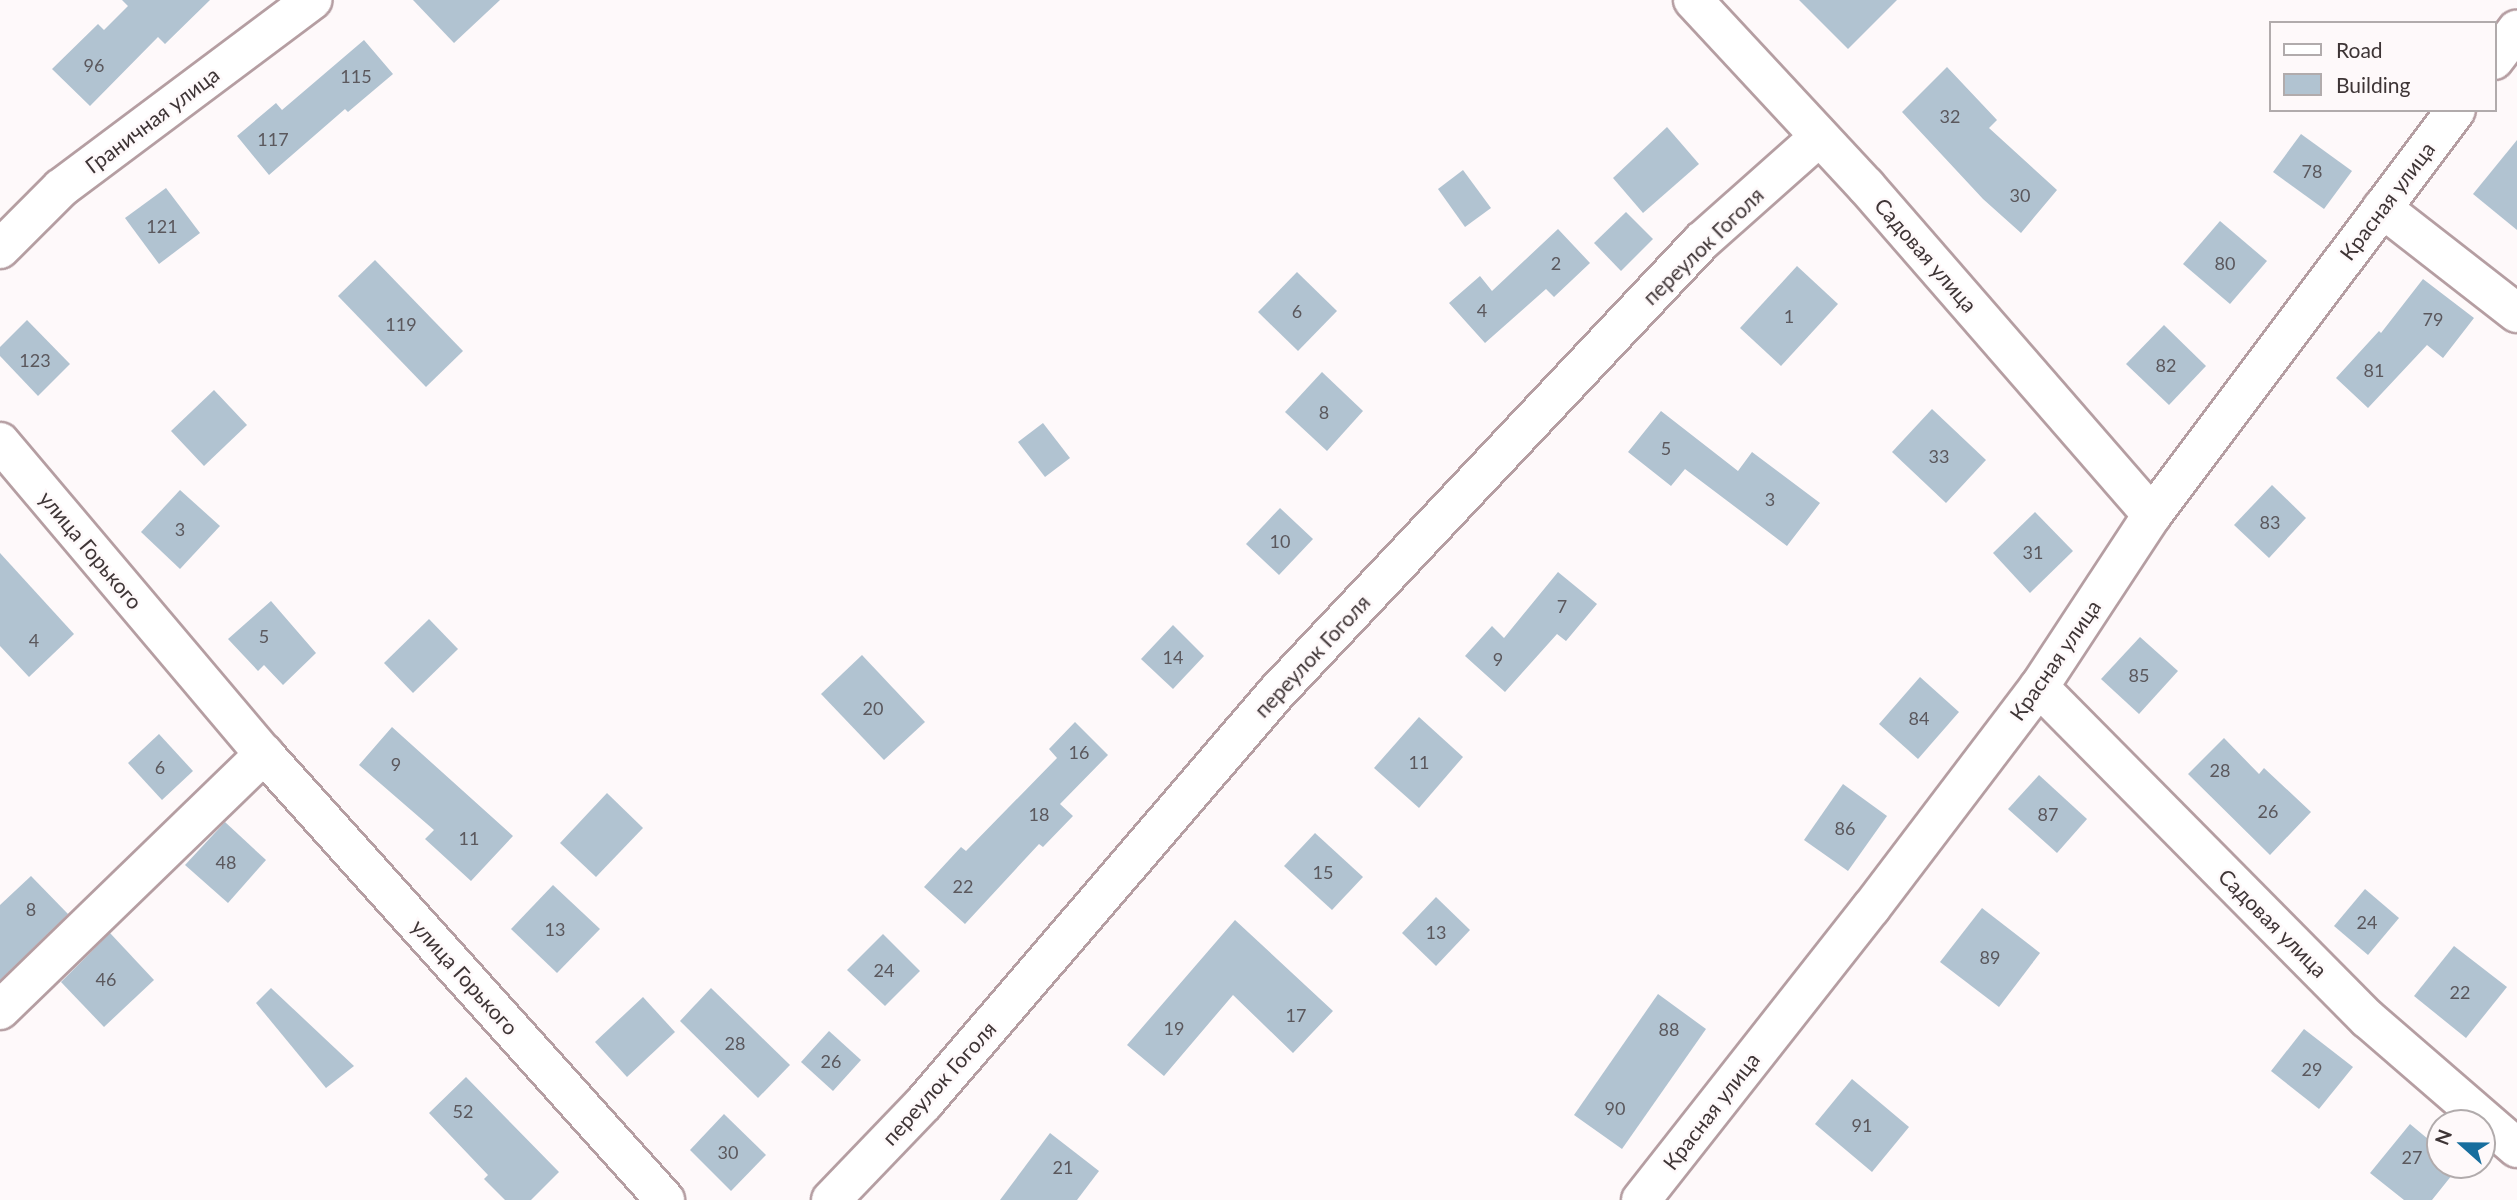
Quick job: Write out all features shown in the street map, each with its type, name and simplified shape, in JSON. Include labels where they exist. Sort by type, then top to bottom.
[{"type":"street","name":"Граничная улица","points":[[0,249],[61,188],[312,0]]},
{"type":"street","name":"Садовая улица","points":[[1693,0],[1866,186],[2152,515]]},
{"type":"street","points":[[2496,57],[2517,30]]},
{"type":"street","name":"Красная улица","points":[[1641,1200],[2039,687],[2152,515],[2454,112]]},
{"type":"street","name":"переулок Гоголя","points":[[831,1200],[924,1103],[1276,694],[1702,241],[1819,137]]},
{"type":"street","points":[[2382,208],[2517,313]]},
{"type":"street","name":"улица Горького","points":[[0,442],[264,754],[665,1200]]},
{"type":"street","name":"Садовая улица","points":[[2039,687],[2368,1019],[2517,1148]]},
{"type":"street","points":[[0,1010],[264,754]]},
{"type":"building","points":[[122,0],[210,0],[165,44],[158,37],[90,106],[52,69],[98,24],[104,30],[128,6]]},
{"type":"building","points":[[413,0],[500,0],[454,43]]},
{"type":"building","points":[[1799,0],[1897,0],[1848,49]]},
{"type":"building","points":[[364,40],[393,74],[348,112],[345,109],[269,175],[237,136],[276,103],[282,110]]},
{"type":"building","points":[[1947,67],[1997,120],[1989,128],[2057,190],[2021,233],[1983,199],[1902,112]]},
{"type":"building","points":[[1667,127],[1699,164],[1643,213],[1613,178]]},
{"type":"building","points":[[2301,134],[2352,171],[2324,209],[2273,172]]},
{"type":"building","points":[[2517,140],[2517,230],[2473,194]]},
{"type":"building","points":[[1463,170],[1491,208],[1465,227],[1438,189]]},
{"type":"building","points":[[166,188],[200,233],[159,264],[125,218]]},
{"type":"building","points":[[1626,212],[1653,239],[1621,271],[1594,243]]},
{"type":"building","points":[[2220,221],[2267,261],[2230,304],[2183,264]]},
{"type":"building","points":[[1558,229],[1590,263],[1554,297],[1546,289],[1485,343],[1449,303],[1480,276],[1492,291]]},
{"type":"building","points":[[375,260],[463,351],[426,387],[338,296]]},
{"type":"building","points":[[1797,266],[1838,304],[1781,366],[1740,328]]},
{"type":"building","points":[[1297,272],[1337,311],[1298,351],[1258,312]]},
{"type":"building","points":[[2423,279],[2474,318],[2443,358],[2427,345],[2368,408],[2336,378],[2379,331],[2381,333]]},
{"type":"building","points":[[27,320],[70,364],[38,396],[0,356],[0,347]]},
{"type":"building","points":[[2164,325],[2206,366],[2169,405],[2126,364]]},
{"type":"building","points":[[1322,372],[1363,411],[1327,451],[1285,412]]},
{"type":"building","points":[[214,390],[247,425],[204,466],[171,431]]},
{"type":"building","points":[[1932,409],[1986,460],[1946,503],[1892,452]]},
{"type":"building","points":[[1661,411],[1738,471],[1752,452],[1820,503],[1787,546],[1685,469],[1671,486],[1628,452]]},
{"type":"building","points":[[1043,423],[1070,458],[1045,477],[1018,442]]},
{"type":"building","points":[[2272,485],[2306,518],[2269,558],[2234,525]]},
{"type":"building","points":[[180,490],[220,526],[180,569],[141,532]]},
{"type":"building","points":[[1280,508],[1313,539],[1279,575],[1246,544]]},
{"type":"building","points":[[2035,512],[2073,551],[2030,593],[1993,553]]},
{"type":"building","points":[[0,553],[74,634],[29,677],[0,646]]},
{"type":"building","points":[[1558,572],[1597,604],[1566,641],[1557,634],[1505,692],[1465,656],[1492,626],[1504,638]]},
{"type":"building","points":[[271,601],[316,653],[283,685],[264,665],[258,671],[228,639]]},
{"type":"building","points":[[429,619],[458,649],[413,693],[384,663]]},
{"type":"building","points":[[1173,625],[1204,656],[1173,689],[1141,659]]},
{"type":"building","points":[[2140,637],[2178,671],[2139,714],[2101,679]]},
{"type":"building","points":[[862,655],[925,722],[884,760],[821,694]]},
{"type":"building","points":[[1920,677],[1959,712],[1918,759],[1879,724]]},
{"type":"building","points":[[1419,717],[1463,757],[1419,808],[1374,768]]},
{"type":"building","points":[[1075,722],[1108,755],[1060,804],[1073,816],[1043,847],[1039,844],[965,924],[924,887],[961,847],[966,851],[1057,758],[1049,749]]},
{"type":"building","points":[[392,727],[513,836],[471,881],[425,839],[434,830],[359,765]]},
{"type":"building","points":[[159,734],[193,771],[162,800],[128,763]]},
{"type":"building","points":[[2224,738],[2259,774],[2264,768],[2311,812],[2270,855],[2188,774]]},
{"type":"building","points":[[2039,775],[2087,819],[2057,853],[2008,809]]},
{"type":"building","points":[[1843,784],[1887,816],[1848,871],[1804,840]]},
{"type":"building","points":[[607,793],[643,828],[596,877],[560,843]]},
{"type":"building","points":[[225,822],[266,860],[228,903],[185,865]]},
{"type":"building","points":[[1315,833],[1363,877],[1332,910],[1284,866]]},
{"type":"building","points":[[31,876],[68,914],[0,980],[0,905]]},
{"type":"building","points":[[553,885],[600,929],[557,973],[511,929]]},
{"type":"building","points":[[2365,889],[2399,918],[2368,955],[2334,926]]},
{"type":"building","points":[[1436,897],[1470,930],[1436,966],[1402,933]]},
{"type":"building","points":[[1982,908],[2040,953],[1999,1007],[1940,962]]},
{"type":"building","points":[[1235,920],[1333,1011],[1293,1053],[1233,995],[1164,1076],[1127,1045]]},
{"type":"building","points":[[110,933],[154,980],[104,1027],[61,982]]},
{"type":"building","points":[[883,934],[920,971],[885,1006],[847,970]]},
{"type":"building","points":[[2454,946],[2507,987],[2466,1038],[2414,996]]},
{"type":"building","points":[[271,988],[354,1066],[326,1088],[256,1003]]},
{"type":"building","points":[[711,988],[790,1065],[758,1098],[680,1021]]},
{"type":"building","points":[[1658,994],[1706,1029],[1622,1149],[1574,1115]]},
{"type":"building","points":[[643,997],[675,1032],[627,1077],[595,1042]]},
{"type":"building","points":[[2304,1029],[2353,1067],[2319,1109],[2271,1071]]},
{"type":"building","points":[[829,1031],[861,1060],[833,1091],[801,1062]]},
{"type":"building","points":[[466,1077],[559,1172],[531,1200],[505,1200],[484,1179],[488,1175],[429,1113]]},
{"type":"building","points":[[1852,1079],[1909,1127],[1872,1172],[1815,1124]]},
{"type":"building","points":[[724,1114],[766,1155],[731,1191],[690,1150]]},
{"type":"building","points":[[2410,1124],[2426,1137],[2426,1179],[2449,1179],[2432,1200],[2404,1200],[2370,1173]]},
{"type":"building","points":[[1050,1133],[1099,1171],[1077,1200],[1000,1200]]}]
